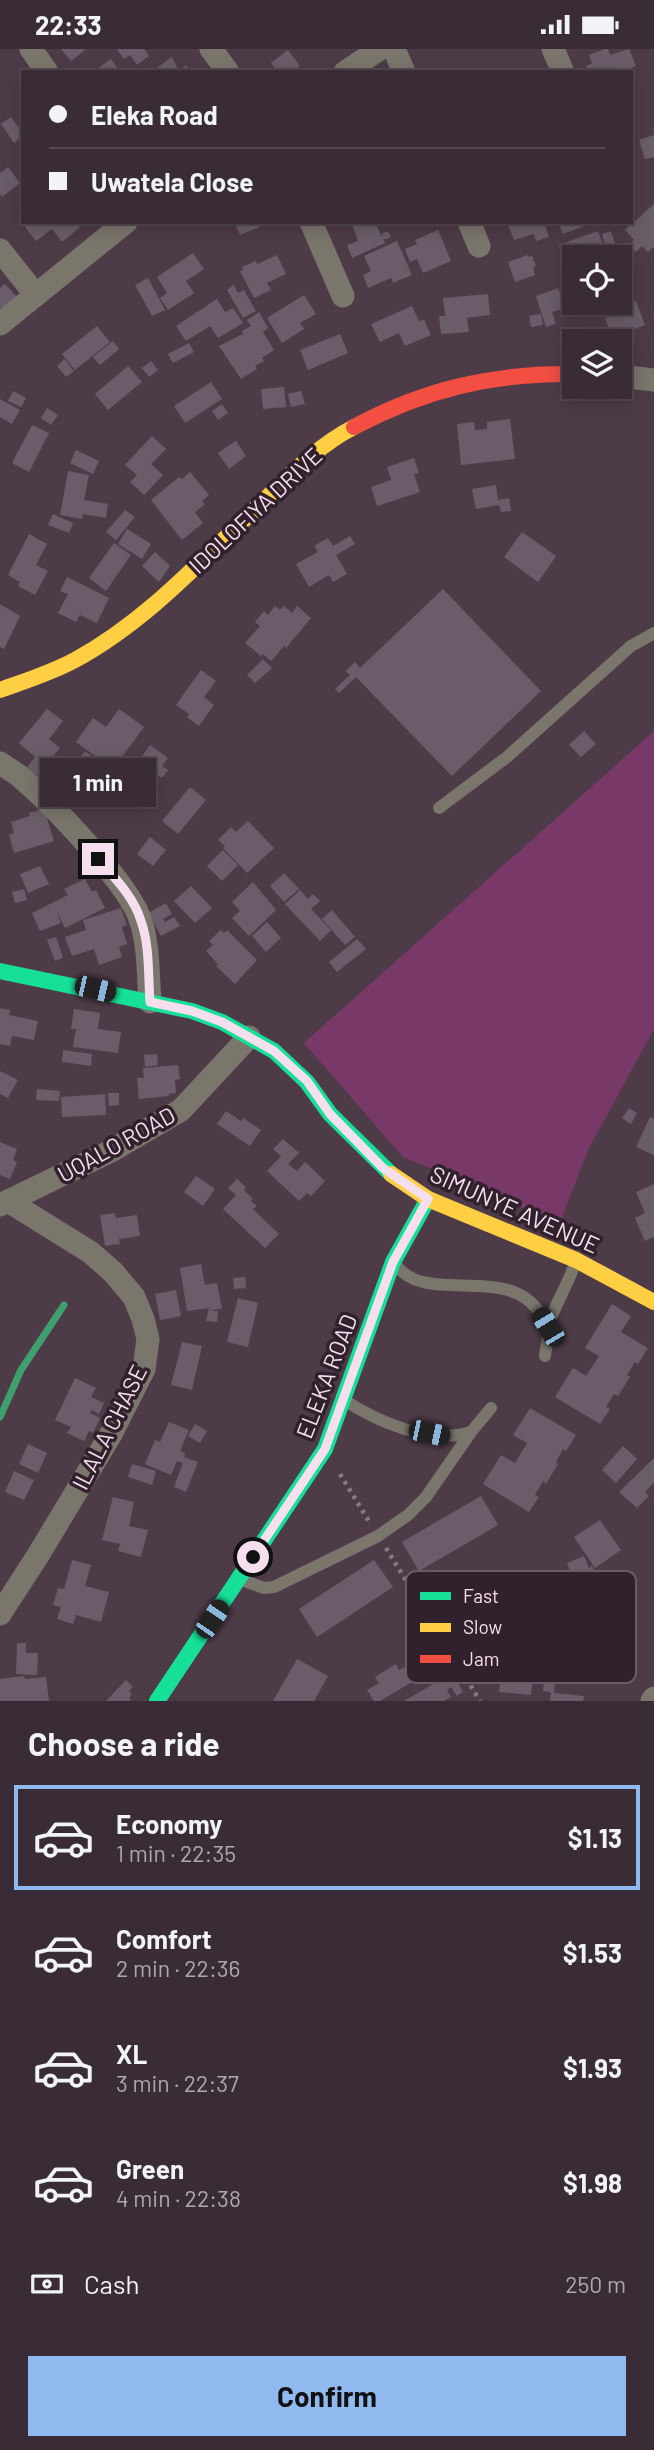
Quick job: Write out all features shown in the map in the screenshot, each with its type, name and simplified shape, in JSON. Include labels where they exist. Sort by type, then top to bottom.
[{"type":"street","points":[[30,49],[46,70]]},
{"type":"street","points":[[211,49],[227,70]]},
{"type":"street","points":[[348,70],[380,49]]},
{"type":"street","points":[[394,49],[403,70]]},
{"type":"street","points":[[553,49],[562,70]]},
{"type":"street","points":[[0,324],[123,224]]},
{"type":"street","points":[[312,224],[343,296]]},
{"type":"street","points":[[470,224],[479,246]]},
{"type":"street","points":[[0,250],[35,294]]},
{"type":"street","name":"IDOLOFIYA DRIVE","points":[[0,690],[29,682],[76,662],[126,630],[162,600],[279,484],[327,443],[383,412],[452,386],[526,373],[562,374]]},
{"type":"street","points":[[632,377],[654,380]]},
{"type":"street","points":[[0,763],[32,787],[73,829],[130,898],[141,920],[146,943],[150,1002]]},
{"type":"street","name":"SIMUNYE AVENUE","points":[[0,971],[192,1011],[222,1022],[274,1051],[307,1081],[330,1114],[383,1168],[428,1199],[576,1260],[654,1302]]},
{"type":"street","name":"UQALO ROAD","points":[[4,1203],[111,1151],[181,1110],[249,1037]]},
{"type":"street","name":"ELEKA ROAD","points":[[158,1701],[325,1449],[393,1262],[428,1199]]},
{"type":"street","name":"ILALA CHASE","points":[[0,1614],[111,1434],[144,1370],[148,1339],[134,1297],[113,1272],[90,1252],[4,1203]]},
{"type":"lane","points":[[439,809],[508,757],[631,646],[654,633]]},
{"type":"lane","points":[[545,1356],[553,1310],[576,1260]]},
{"type":"lane","points":[[393,1262],[401,1273],[415,1280],[499,1287],[519,1293],[535,1305],[548,1327]]},
{"type":"lane","points":[[343,1399],[383,1421],[415,1431],[443,1436],[471,1432]]},
{"type":"lane","points":[[239,1579],[264,1588],[274,1587],[378,1536],[418,1508],[491,1408]]},
{"type":"path","points":[[325,1449],[406,1581]]},
{"type":"path","points":[[469,1683],[480,1701]]},
{"type":"shaded area","points":[[654,731],[654,1029],[588,1150],[560,1223],[403,1157],[304,1043]]},
{"type":"building","points":[[61,49],[86,49],[71,61]]},
{"type":"building","points":[[117,49],[144,49],[149,56],[137,65],[130,55],[124,59]]},
{"type":"building","points":[[605,49],[608,49],[610,55],[629,49],[636,66],[627,70],[588,70],[586,66],[592,63],[589,55]]},
{"type":"building","points":[[288,50],[300,66],[295,70],[276,70],[271,63]]},
{"type":"building","points":[[172,57],[178,70],[154,70]]},
{"type":"building","points":[[111,59],[119,70],[95,70]]},
{"type":"building","points":[[11,117],[21,130],[21,138],[14,143],[1,124]]},
{"type":"building","points":[[654,135],[654,157],[645,159],[639,140]]},
{"type":"building","points":[[8,167],[20,183],[2,197],[0,173]]},
{"type":"building","points":[[654,204],[654,247],[648,252],[642,246],[636,252],[632,245],[629,245],[634,240],[625,230]]},
{"type":"building","points":[[29,224],[78,224],[80,227],[62,242],[52,229],[36,241],[25,227]]},
{"type":"building","points":[[235,224],[259,224],[260,227],[240,235]]},
{"type":"building","points":[[352,224],[376,224],[382,237],[387,231],[391,236],[383,239],[385,243],[352,258],[347,245],[358,241]]},
{"type":"building","points":[[508,224],[545,224],[549,237],[536,241],[534,234],[514,240]]},
{"type":"building","points":[[559,224],[584,224],[584,226],[563,234]]},
{"type":"building","points":[[438,230],[451,261],[423,273],[417,259],[410,262],[405,249],[417,244],[415,240]]},
{"type":"building","points":[[598,231],[603,245],[562,245],[562,254],[559,245]]},
{"type":"building","points":[[611,231],[615,245],[605,245],[602,234]]},
{"type":"building","points":[[397,241],[412,275],[393,283],[391,278],[368,288],[363,275],[371,271],[364,256]]},
{"type":"building","points":[[193,253],[204,269],[186,281],[194,293],[168,310],[160,298],[167,293],[157,277]]},
{"type":"building","points":[[277,255],[286,274],[267,283],[271,290],[254,298],[240,271],[243,270],[242,267]]},
{"type":"building","points":[[532,256],[536,266],[533,267],[535,275],[515,282],[508,262]]},
{"type":"building","points":[[148,278],[165,310],[152,316],[135,285]]},
{"type":"building","points":[[5,284],[17,297],[3,310],[0,308],[0,288]]},
{"type":"building","points":[[234,285],[238,293],[244,290],[256,311],[243,318],[227,290]]},
{"type":"building","points":[[558,288],[562,309],[552,312],[556,324],[546,327],[536,296]]},
{"type":"building","points":[[488,294],[490,315],[467,318],[469,332],[441,334],[439,316],[445,316],[443,298]]},
{"type":"building","points":[[304,295],[316,314],[300,323],[304,329],[282,343],[267,318]]},
{"type":"building","points":[[217,299],[225,312],[233,308],[243,323],[218,338],[210,326],[186,341],[176,326]]},
{"type":"building","points":[[636,301],[645,325],[632,330],[609,329],[605,318],[632,315],[632,303]]},
{"type":"building","points":[[412,306],[419,321],[424,320],[431,335],[405,346],[399,333],[380,342],[371,324]]},
{"type":"building","points":[[259,312],[268,328],[263,332],[274,350],[262,358],[264,361],[255,366],[257,369],[241,379],[219,346],[243,334],[242,331],[251,326],[247,320]]},
{"type":"building","points":[[541,314],[543,325],[531,327],[529,316]]},
{"type":"building","points":[[97,326],[110,342],[75,370],[62,354]]},
{"type":"building","points":[[340,334],[348,353],[308,370],[300,350]]},
{"type":"building","points":[[113,341],[119,349],[100,365],[93,357]]},
{"type":"building","points":[[189,343],[194,352],[173,363],[168,354]]},
{"type":"building","points":[[65,359],[74,371],[66,377],[57,366]]},
{"type":"building","points":[[151,361],[158,370],[149,377],[142,368]]},
{"type":"building","points":[[128,366],[142,382],[108,410],[95,394]]},
{"type":"building","points":[[211,382],[222,399],[185,423],[174,406]]},
{"type":"building","points":[[284,387],[286,407],[263,409],[261,389]]},
{"type":"building","points":[[13,391],[26,398],[21,407],[8,401]]},
{"type":"building","points":[[301,391],[305,404],[291,407],[288,394]]},
{"type":"building","points":[[0,399],[20,410],[12,424],[0,417]]},
{"type":"building","points":[[222,404],[228,413],[218,420],[212,411]]},
{"type":"building","points":[[47,408],[58,415],[51,425],[41,418]]},
{"type":"building","points":[[510,419],[515,459],[461,465],[457,424],[474,422],[475,430],[487,429],[487,422]]},
{"type":"building","points":[[32,425],[49,433],[29,472],[12,463]]},
{"type":"building","points":[[152,436],[166,449],[151,464],[163,475],[144,495],[130,482],[137,475],[125,465]]},
{"type":"building","points":[[236,441],[246,456],[229,469],[218,453]]},
{"type":"building","points":[[76,450],[99,461],[93,474],[70,463]]},
{"type":"building","points":[[414,458],[419,473],[414,474],[420,492],[377,506],[371,487],[391,480],[387,467]]},
{"type":"building","points":[[68,471],[89,475],[84,500],[108,504],[106,518],[83,514],[82,519],[60,515]]},
{"type":"building","points":[[190,472],[209,495],[202,501],[205,504],[195,512],[203,523],[182,540],[151,500],[179,477],[182,479]]},
{"type":"building","points":[[496,485],[498,500],[509,498],[511,511],[501,512],[499,505],[476,509],[472,489]]},
{"type":"building","points":[[125,510],[135,517],[116,540],[106,532]]},
{"type":"building","points":[[53,514],[73,523],[69,533],[48,525]]},
{"type":"building","points":[[127,529],[151,544],[142,559],[118,544]]},
{"type":"building","points":[[522,532],[556,556],[538,582],[504,557]]},
{"type":"building","points":[[29,534],[47,544],[36,565],[48,571],[35,595],[18,586],[20,582],[8,575]]},
{"type":"building","points":[[350,536],[355,544],[336,555],[347,574],[333,582],[329,575],[309,587],[296,564],[318,552],[314,546],[328,538],[333,546]]},
{"type":"building","points":[[114,543],[131,555],[106,591],[89,578]]},
{"type":"building","points":[[155,552],[170,566],[159,582],[142,566]]},
{"type":"building","points":[[67,577],[109,598],[97,623],[80,615],[76,622],[58,613],[68,594],[60,591]]},
{"type":"building","points":[[443,589],[541,691],[452,776],[356,677],[339,693],[335,689],[350,675],[346,671],[355,662],[360,668]]},
{"type":"building","points":[[0,604],[20,616],[4,649],[0,647]]},
{"type":"building","points":[[275,606],[280,610],[284,606],[292,613],[297,606],[311,618],[286,648],[284,646],[271,661],[245,643],[260,626],[255,622],[264,611],[268,615]]},
{"type":"building","points":[[263,659],[272,668],[255,683],[247,675]]},
{"type":"building","points":[[201,670],[216,681],[204,697],[214,705],[199,726],[187,717],[189,714],[176,705]]},
{"type":"building","points":[[47,709],[63,721],[49,739],[60,748],[32,782],[22,774],[35,757],[19,743]]},
{"type":"building","points":[[119,709],[144,727],[113,769],[76,742],[93,718],[106,727]]},
{"type":"building","points":[[584,731],[596,744],[581,757],[569,745]]},
{"type":"building","points":[[150,745],[168,758],[162,766],[168,770],[162,778],[138,762]]},
{"type":"building","points":[[85,751],[102,763],[90,780],[73,767]]},
{"type":"building","points":[[135,763],[151,775],[126,808],[111,797]]},
{"type":"building","points":[[190,787],[206,800],[178,834],[162,821]]},
{"type":"building","points":[[44,809],[54,841],[14,853],[9,835],[14,833],[11,822]]},
{"type":"building","points":[[248,821],[274,848],[247,873],[218,840],[231,827],[236,832]]},
{"type":"building","points":[[150,837],[166,850],[153,866],[137,854]]},
{"type":"building","points":[[223,850],[238,865],[222,881],[207,866]]},
{"type":"building","points":[[40,866],[49,884],[28,893],[20,874]]},
{"type":"building","points":[[284,873],[299,889],[284,902],[270,886]]},
{"type":"building","points":[[85,879],[92,892],[96,890],[105,908],[65,928],[56,910],[61,923],[40,931],[32,913],[68,895],[64,889]]},
{"type":"building","points":[[253,882],[276,910],[249,936],[232,918],[240,911],[232,902]]},
{"type":"building","points":[[191,886],[212,908],[195,923],[174,901]]},
{"type":"building","points":[[24,889],[27,900],[15,903],[12,892]]},
{"type":"building","points":[[300,890],[308,899],[313,894],[320,901],[311,909],[331,930],[320,941],[285,904]]},
{"type":"building","points":[[166,903],[172,914],[163,919],[165,922],[174,917],[180,926],[161,936],[148,913]]},
{"type":"building","points":[[121,908],[127,925],[122,927],[127,944],[119,947],[122,957],[99,965],[94,949],[72,956],[65,937],[86,930],[83,920]]},
{"type":"building","points":[[332,910],[355,937],[345,945],[322,919]]},
{"type":"building","points":[[267,922],[281,938],[266,952],[252,936]]},
{"type":"building","points":[[221,930],[224,933],[227,930],[257,960],[235,984],[216,966],[218,964],[206,951],[213,945],[209,941]]},
{"type":"building","points":[[56,937],[63,958],[55,961],[47,940]]},
{"type":"building","points":[[357,939],[366,949],[337,972],[329,962]]},
{"type":"building","points":[[0,1008],[10,1010],[9,1015],[38,1021],[34,1040],[12,1036],[10,1046],[0,1044]]},
{"type":"building","points":[[74,1009],[100,1013],[98,1029],[121,1032],[118,1053],[73,1047],[76,1029],[71,1029]]},
{"type":"building","points":[[63,1050],[92,1054],[91,1066],[62,1062]]},
{"type":"building","points":[[157,1054],[158,1065],[145,1067],[144,1055]]},
{"type":"building","points":[[178,1065],[180,1079],[175,1080],[176,1093],[139,1099],[137,1078],[144,1078],[143,1068]]},
{"type":"building","points":[[0,1071],[18,1080],[8,1098],[0,1094]]},
{"type":"building","points":[[37,1089],[60,1091],[59,1101],[36,1100]]},
{"type":"building","points":[[108,1093],[119,1093],[119,1105],[109,1106]]},
{"type":"building","points":[[105,1094],[106,1115],[62,1117],[61,1097]]},
{"type":"building","points":[[629,1108],[637,1113],[631,1124],[622,1118]]},
{"type":"building","points":[[226,1111],[261,1130],[250,1146],[217,1124]]},
{"type":"building","points":[[650,1117],[654,1119],[654,1155],[636,1147]]},
{"type":"building","points":[[283,1139],[299,1153],[288,1164],[297,1171],[305,1162],[325,1181],[311,1196],[307,1193],[299,1201],[267,1171],[281,1156],[273,1149]]},
{"type":"building","points":[[0,1142],[17,1149],[13,1160],[17,1162],[10,1179],[0,1175]]},
{"type":"building","points":[[196,1176],[215,1189],[203,1206],[184,1192]]},
{"type":"building","points":[[237,1179],[246,1187],[244,1190],[257,1206],[253,1209],[279,1234],[265,1248],[223,1209],[236,1195],[228,1188]]},
{"type":"building","points":[[654,1184],[654,1237],[645,1241],[635,1218],[645,1213],[636,1192]]},
{"type":"building","points":[[115,1213],[116,1218],[137,1215],[140,1236],[119,1239],[120,1244],[105,1246],[100,1215]]},
{"type":"building","points":[[201,1264],[205,1285],[217,1283],[222,1308],[210,1311],[218,1311],[217,1322],[206,1321],[209,1308],[187,1311],[180,1268]]},
{"type":"building","points":[[245,1277],[246,1288],[234,1289],[233,1278]]},
{"type":"building","points":[[176,1290],[181,1316],[160,1320],[155,1294]]},
{"type":"building","points":[[238,1298],[258,1303],[248,1347],[227,1342]]},
{"type":"building","points":[[612,1304],[631,1316],[621,1332],[648,1348],[638,1364],[635,1362],[627,1375],[630,1377],[618,1396],[614,1394],[606,1407],[610,1409],[600,1424],[555,1397],[573,1368],[586,1376],[599,1356],[585,1348]]},
{"type":"building","points":[[182,1342],[202,1346],[192,1390],[171,1385]]},
{"type":"building","points":[[75,1378],[96,1388],[91,1397],[104,1403],[99,1414],[92,1410],[90,1413],[100,1418],[93,1433],[89,1431],[84,1441],[67,1433],[71,1427],[55,1420]]},
{"type":"building","points":[[530,1408],[576,1435],[566,1451],[563,1449],[546,1484],[543,1481],[535,1495],[539,1497],[529,1512],[483,1484],[501,1455],[515,1463],[527,1443],[513,1435]]},
{"type":"building","points":[[169,1422],[189,1430],[180,1451],[185,1453],[184,1457],[198,1462],[186,1492],[174,1487],[183,1463],[177,1461],[171,1475],[145,1464],[155,1440],[160,1442]]},
{"type":"building","points":[[195,1424],[207,1431],[200,1443],[188,1436]]},
{"type":"building","points":[[28,1444],[47,1453],[38,1473],[19,1464]]},
{"type":"building","points":[[623,1446],[637,1459],[616,1483],[602,1470]]},
{"type":"building","points":[[654,1458],[654,1482],[645,1492],[649,1496],[637,1508],[619,1492]]},
{"type":"building","points":[[132,1464],[156,1471],[152,1485],[128,1477]]},
{"type":"building","points":[[14,1471],[34,1480],[24,1500],[5,1492]]},
{"type":"building","points":[[481,1496],[498,1525],[419,1571],[402,1542]]},
{"type":"building","points":[[113,1497],[134,1502],[129,1526],[148,1530],[141,1557],[118,1551],[120,1544],[102,1540]]},
{"type":"building","points":[[600,1520],[621,1550],[595,1568],[574,1537]]},
{"type":"building","points":[[584,1556],[589,1568],[592,1566],[594,1571],[570,1571],[567,1563]]},
{"type":"building","points":[[72,1560],[91,1565],[85,1586],[109,1592],[101,1622],[76,1615],[73,1624],[57,1619],[61,1607],[53,1605],[58,1588],[64,1589]]},
{"type":"building","points":[[374,1560],[393,1587],[317,1637],[299,1609]]},
{"type":"building","points":[[17,1643],[26,1643],[26,1653],[38,1653],[37,1675],[16,1674]]},
{"type":"building","points":[[297,1659],[328,1676],[314,1701],[273,1701]]},
{"type":"building","points":[[396,1664],[399,1670],[405,1667],[406,1683],[410,1683],[380,1701],[374,1701],[367,1690],[379,1683],[375,1677]]},
{"type":"building","points":[[24,1676],[25,1679],[46,1677],[49,1701],[0,1701],[0,1679]]},
{"type":"building","points":[[126,1680],[133,1687],[129,1691],[132,1694],[129,1698],[131,1700],[106,1701]]},
{"type":"building","points":[[435,1683],[458,1683],[463,1692],[457,1696],[451,1687],[447,1690],[451,1697],[444,1701],[404,1701]]},
{"type":"building","points":[[500,1683],[532,1683],[531,1695],[499,1692]]},
{"type":"building","points":[[544,1683],[555,1683],[554,1693],[584,1696],[583,1701],[550,1701],[551,1692],[543,1691]]},
{"type":"waterway","points":[[0,1417],[21,1370],[64,1305]]},
{"type":"traffic: fast","points":[[0,971],[192,1011],[222,1022],[274,1051],[307,1082],[330,1114],[391,1174]]},
{"type":"traffic: fast","points":[[157,1701],[325,1449],[393,1262],[428,1199]]},
{"type":"traffic: slow","points":[[0,690],[66,665],[123,629],[189,573],[299,466],[339,435],[354,427]]},
{"type":"traffic: slow","points":[[391,1174],[428,1199],[576,1260],[654,1302]]},
{"type":"traffic: jam","points":[[354,427],[407,403],[461,386],[488,380],[562,374]]},
{"type":"route","points":[[98,859],[130,898],[141,920],[146,943],[150,1002],[192,1011],[222,1022],[274,1051],[307,1081],[330,1114],[383,1168],[428,1199],[393,1262],[325,1449],[253,1557]]}]
